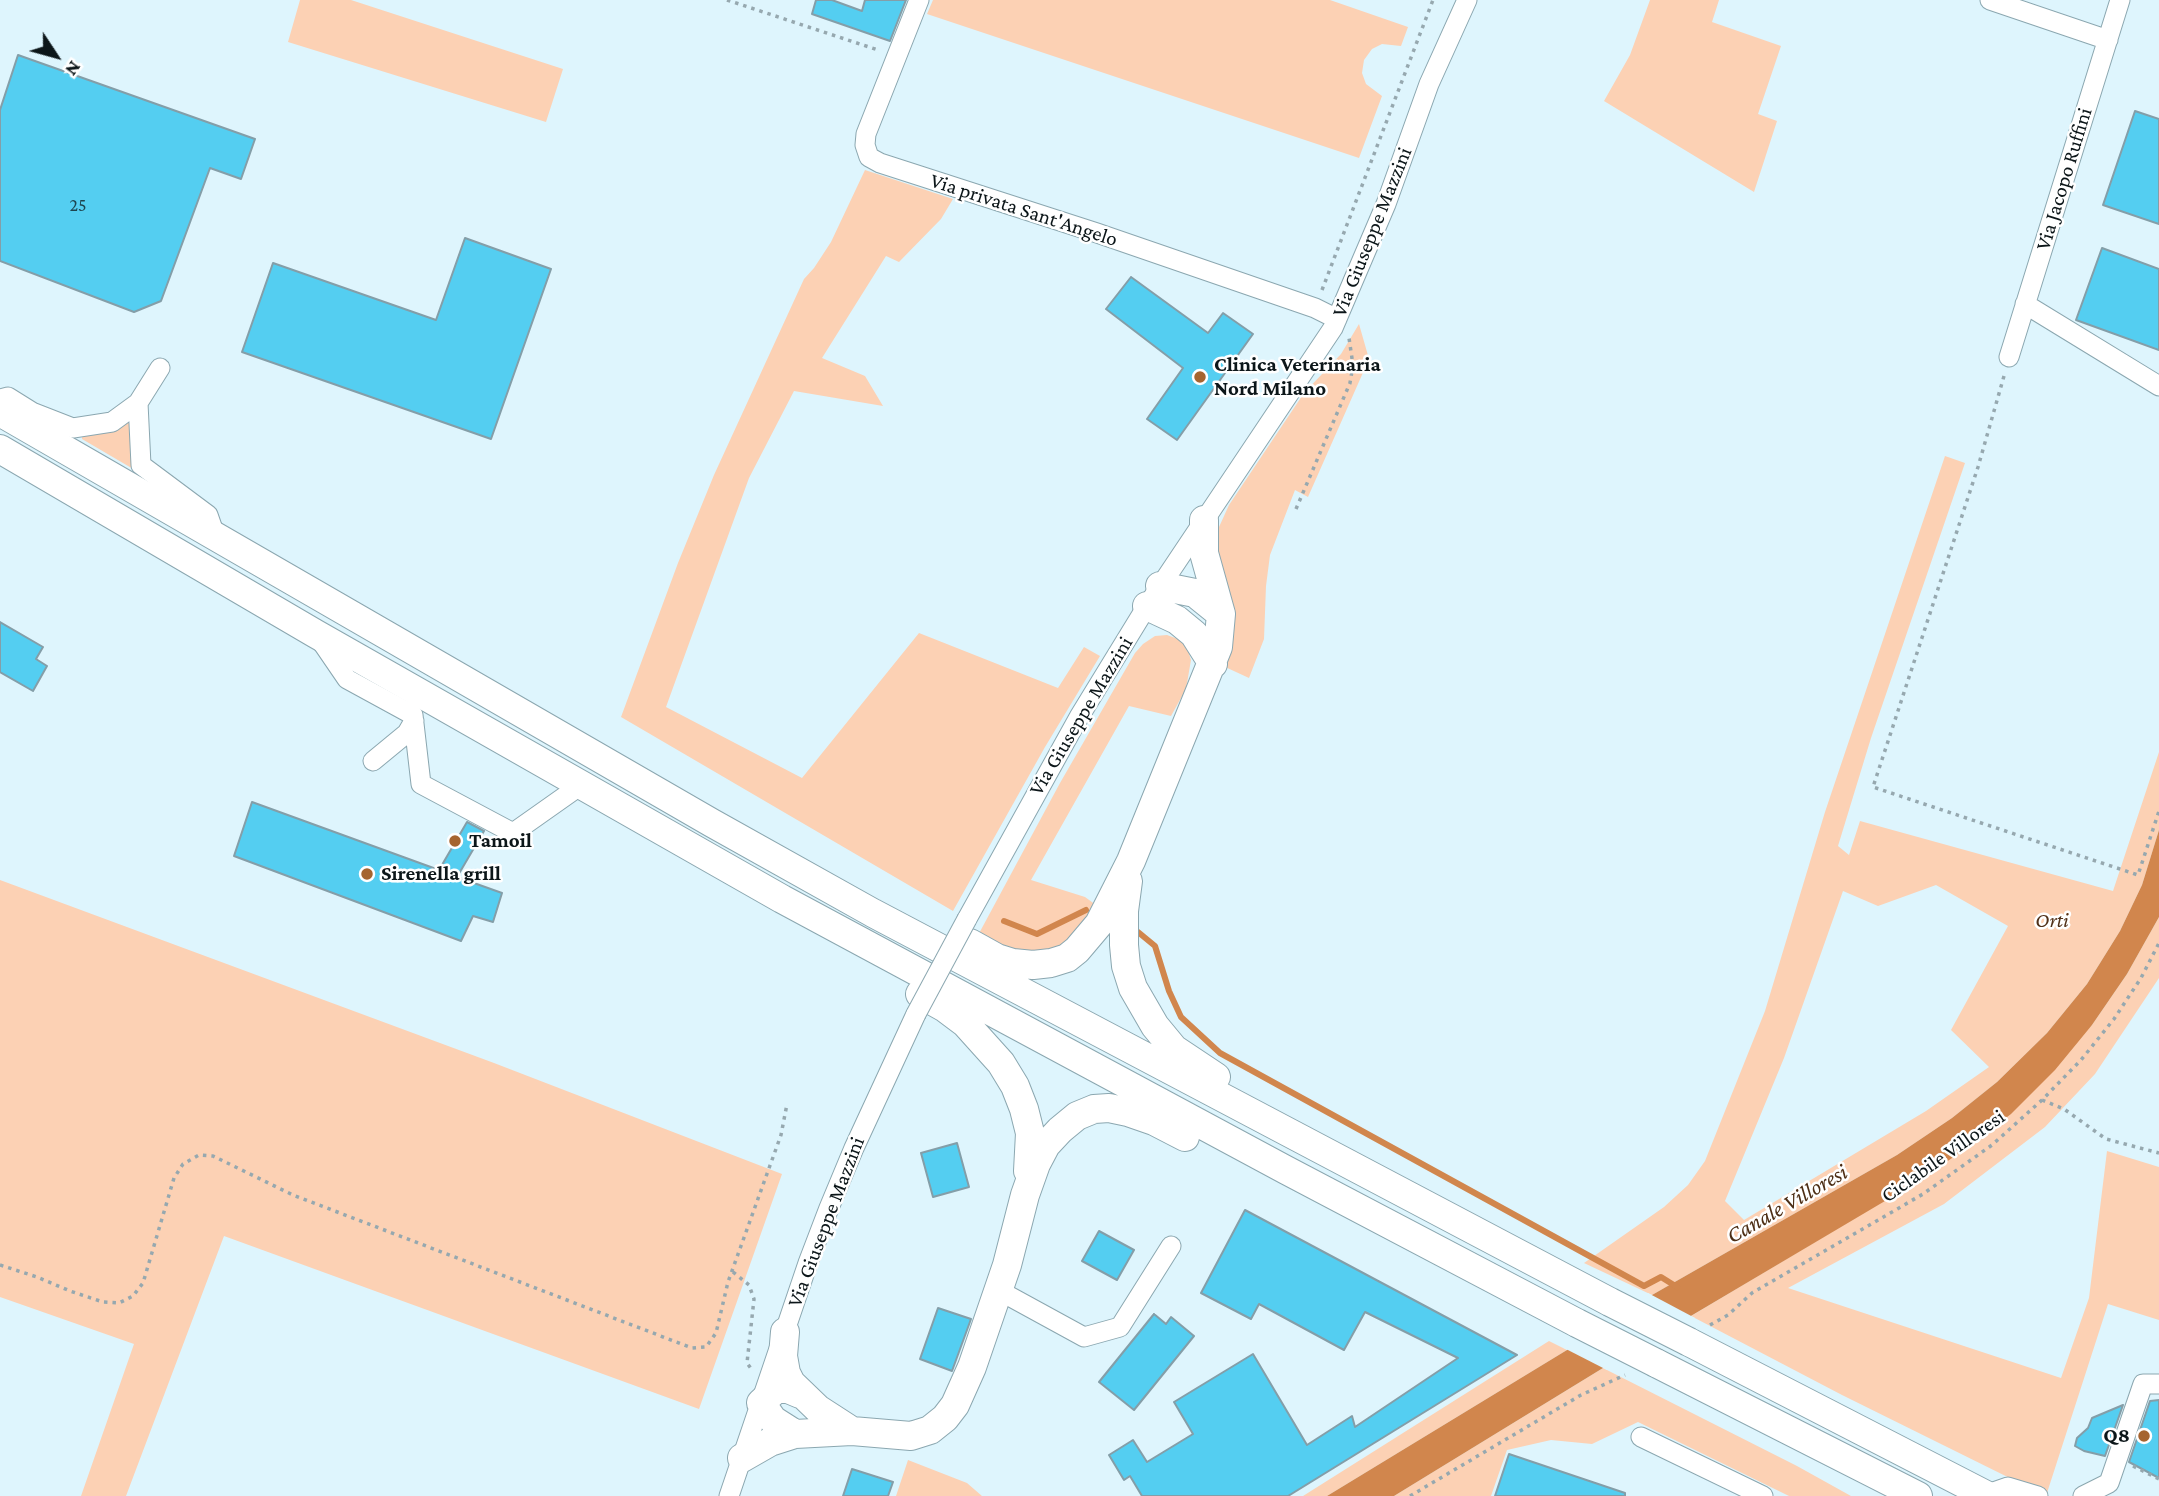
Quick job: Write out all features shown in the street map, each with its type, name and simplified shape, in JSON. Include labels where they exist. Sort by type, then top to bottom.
[{"type":"highway","points":[[0,412],[700,817],[873,913],[1301,1141],[1986,1495]]},
{"type":"highway","points":[[0,449],[316,634],[782,899],[1577,1323],[1918,1496]]},
{"type":"highway","points":[[873,913],[895,904],[997,958],[1013,963],[1051,963],[1067,958],[1088,940],[1131,861],[1213,664],[1222,632],[1222,614],[1204,553],[1204,520]]},
{"type":"highway","points":[[1153,596],[1195,593],[1222,614]]},
{"type":"highway","points":[[1153,596],[1194,634],[1213,664]]},
{"type":"highway","points":[[1131,861],[1124,911],[1124,945],[1126,966],[1142,1007],[1174,1049],[1211,1074],[1284,1115],[1297,1130],[1301,1141]]},
{"type":"highway","points":[[782,899],[861,960],[945,1008],[984,1042],[1015,1086],[1024,1109],[1030,1133],[1025,1195]]},
{"type":"highway","points":[[742,1458],[769,1442],[795,1434],[852,1431],[911,1436],[930,1430],[945,1418],[955,1405],[967,1379],[998,1290],[1035,1164],[1060,1129],[1077,1116],[1094,1109],[1109,1108],[1128,1112],[1154,1121],[1242,1164],[1286,1170]]},
{"type":"highway","points":[[785,1332],[783,1356],[786,1373],[800,1394]]},
{"type":"highway","points":[[1656,1363],[1879,1496]]},
{"type":"highway","points":[[795,1434],[773,1420],[764,1392],[788,1389],[800,1394],[852,1431]]},
{"type":"street","name":"Via privata Sant'Angelo","points":[[919,0],[866,134],[865,145],[869,157],[880,163],[1097,233],[1315,308],[1337,319]]},
{"type":"street","name":"Via Giuseppe Mazzini","points":[[729,1496],[808,1263],[849,1160],[916,1014],[1067,739],[1153,596],[1327,338],[1386,204],[1429,84],[1466,0]]},
{"type":"street","points":[[1429,84],[1477,0]]},
{"type":"street","points":[[1990,0],[2108,40]]},
{"type":"street","name":"Via Jacopo Ruffini","points":[[2009,357],[2120,0]]},
{"type":"street","points":[[2025,304],[2159,386]]},
{"type":"street","points":[[0,400],[8,397],[32,412],[73,428],[113,422],[138,404],[160,368]]},
{"type":"street","points":[[138,404],[141,466],[208,515],[216,537]]},
{"type":"street","points":[[316,634],[346,679],[414,715],[421,784],[513,834],[581,785]]},
{"type":"street","points":[[373,761],[407,733],[414,721]]},
{"type":"street","points":[[998,1290],[1084,1336],[1120,1327],[1171,1246]]},
{"type":"street","points":[[2083,1496],[2109,1483],[2143,1384],[2159,1384]]},
{"type":"street","points":[[1641,1437],[1763,1496]]},
{"type":"street","points":[[1986,1495],[2008,1487],[2038,1496]]},
{"type":"path","points":[[727,0],[897,57]]},
{"type":"path","points":[[1315,308],[1433,0]]},
{"type":"path","points":[[1296,509],[1350,383],[1353,365],[1350,342],[1347,330],[1337,319]]},
{"type":"path","points":[[2009,357],[1979,467],[1873,787],[2138,875],[2159,811]]},
{"type":"path","name":"Ciclabile Villoresi","points":[[1728,1315],[1752,1293],[1923,1194],[1992,1145],[2042,1100],[2081,1059],[2114,1019],[2141,978],[2159,943]]},
{"type":"path","points":[[2042,1100],[2064,1109],[2106,1139],[2159,1153]]},
{"type":"path","points":[[0,1265],[103,1302],[119,1303],[133,1296],[143,1283],[174,1178],[183,1164],[199,1155],[213,1156],[293,1195],[692,1348],[705,1347],[716,1333],[733,1272],[781,1135],[787,1104]]},
{"type":"path","points":[[733,1272],[749,1285],[754,1299],[747,1363],[764,1392]]},
{"type":"path","points":[[1410,1496],[1581,1395],[1613,1382]]},
{"type":"path","points":[[2119,1459],[2159,1479]]},
{"type":"path","points":[[1420,1496],[1422,1489]]},
{"type":"green space","points":[[300,0],[351,0],[563,69],[546,122],[288,42]]},
{"type":"green space","points":[[933,0],[1330,0],[1408,27],[1401,46],[1382,44],[1372,49],[1364,60],[1362,73],[1366,84],[1382,96],[1359,158],[927,14]]},
{"type":"green space","points":[[1650,0],[1719,0],[1712,22],[1781,46],[1758,114],[1777,121],[1754,192],[1604,101],[1630,55]]},
{"type":"green space","points":[[865,170],[953,199],[941,219],[899,262],[886,256],[822,358],[865,376],[883,406],[794,391],[749,478],[666,707],[802,778],[919,633],[1058,688],[1084,647],[1100,656],[1045,747],[953,911],[621,717],[714,475],[804,279],[831,242]]},
{"type":"green space","points":[[1359,324],[1369,359],[1308,497],[1295,490],[1270,555],[1264,639],[1249,678],[1223,666],[1215,545],[1219,527],[1229,505],[1304,393],[1341,354]]},
{"type":"green space","points":[[132,419],[140,473],[82,439],[82,436],[108,432]]},
{"type":"green space","name":"Orti","points":[[1945,456],[1965,463],[1871,738],[1838,846],[1849,855],[1860,821],[2113,891],[2159,752],[2159,830],[2142,885],[2120,931],[2087,984],[2047,1033],[1997,1082],[1952,1118],[1897,1155],[1652,1295],[1584,1263],[1664,1207],[1688,1185],[1705,1161],[1765,1011],[1825,812]],"holes":[[[1936,885],[2008,926],[1951,1030],[1989,1067],[1926,1111],[1744,1220],[1725,1201],[1784,1058],[1843,891],[1878,906]]]},
{"type":"green space","points":[[1167,635],[1178,639],[1187,647],[1191,660],[1186,689],[1171,716],[1129,706],[1031,880],[1085,897],[1096,905],[1064,947],[1027,957],[976,939],[1060,783],[1135,653],[1155,636]]},
{"type":"green space","points":[[0,880],[494,1063],[782,1174],[699,1409],[224,1236],[126,1496],[81,1496],[134,1344],[0,1297]]},
{"type":"green space","points":[[2159,917],[2159,978],[2095,1074],[2045,1127],[1944,1204],[1788,1288],[2061,1378],[2089,1298],[2107,1151],[2159,1167],[2159,1320],[2108,1304],[2046,1496],[1842,1395],[1691,1316],[1912,1184],[2092,1025],[2127,974]]},
{"type":"green space","points":[[1549,1341],[1567,1350],[1327,1496],[1303,1496]]},
{"type":"green space","points":[[1603,1368],[1851,1496],[1789,1496],[1638,1422],[1592,1444],[1551,1440],[1507,1450],[1491,1496],[1394,1496]]},
{"type":"green space","points":[[908,1460],[967,1483],[982,1496],[896,1496]]},
{"type":"shaded area","points":[[2159,830],[2159,917],[2127,974],[2092,1025],[2055,1070],[2011,1114],[1912,1185],[1603,1368],[1394,1496],[1327,1496],[1652,1295],[1897,1155],[1952,1118],[1997,1082],[2047,1033],[2087,984],[2120,931],[2142,885]]},
{"type":"pier","points":[[1648,1293],[1695,1318],[1607,1370],[1564,1348]]},
{"type":"building","points":[[816,0],[832,0],[862,11],[865,0],[906,0],[890,41],[812,14]]},
{"type":"building","points":[[18,55],[255,139],[241,179],[210,168],[161,301],[134,312],[0,261],[0,110]]},
{"type":"building","points":[[2135,111],[2159,119],[2159,224],[2103,205]]},
{"type":"building","points":[[465,238],[551,269],[491,439],[242,352],[273,263],[436,320]]},
{"type":"building","points":[[2102,248],[2159,269],[2159,350],[2076,320]]},
{"type":"building","points":[[1131,277],[1208,333],[1223,313],[1253,334],[1177,440],[1147,419],[1183,368],[1106,309]]},
{"type":"building","points":[[0,622],[43,647],[36,659],[47,666],[33,691],[0,672]]},
{"type":"building","name":"Sirenella grill","points":[[252,802],[439,870],[467,822],[484,831],[457,877],[502,893],[493,922],[473,916],[461,941],[234,856]]},
{"type":"building","points":[[957,1143],[969,1187],[933,1197],[921,1153]]},
{"type":"building","points":[[1245,1210],[1517,1355],[1288,1496],[1142,1496],[1130,1476],[1124,1480],[1109,1455],[1133,1440],[1147,1462],[1193,1434],[1174,1402],[1253,1354],[1307,1445],[1352,1416],[1355,1427],[1458,1358],[1365,1312],[1344,1350],[1259,1304],[1251,1319],[1201,1293]]},
{"type":"building","points":[[1099,1231],[1134,1250],[1117,1280],[1082,1261]]},
{"type":"building","points":[[938,1308],[971,1319],[952,1371],[920,1359]]},
{"type":"building","points":[[1154,1314],[1166,1324],[1171,1317],[1194,1336],[1134,1410],[1099,1382]]},
{"type":"building","points":[[2159,1400],[2159,1478],[2129,1462],[2150,1401]]},
{"type":"building","points":[[2123,1405],[2105,1456],[2075,1446],[2077,1438],[2088,1428],[2092,1418]]},
{"type":"building","points":[[1509,1454],[1625,1493],[1625,1496],[1495,1496]]},
{"type":"building","points":[[852,1469],[893,1482],[888,1496],[843,1496]]},
{"type":"waterway","points":[[1004,921],[1037,934],[1086,910]]},
{"type":"waterway","points":[[1138,932],[1155,946],[1169,991],[1181,1017],[1220,1053],[1644,1286],[1661,1277],[1677,1287]]},
{"type":"place","name":"Clinica Veterinaria Nord Milano","points":[[1200,377]]},
{"type":"place","name":"Tamoil","points":[[455,841]]},
{"type":"place","name":"Sirenella grill","points":[[367,874]]},
{"type":"place","name":"Q8","points":[[2144,1436]]},
{"type":"water label","name":"Canale Villoresi","points":[[1787,1204]]}]
